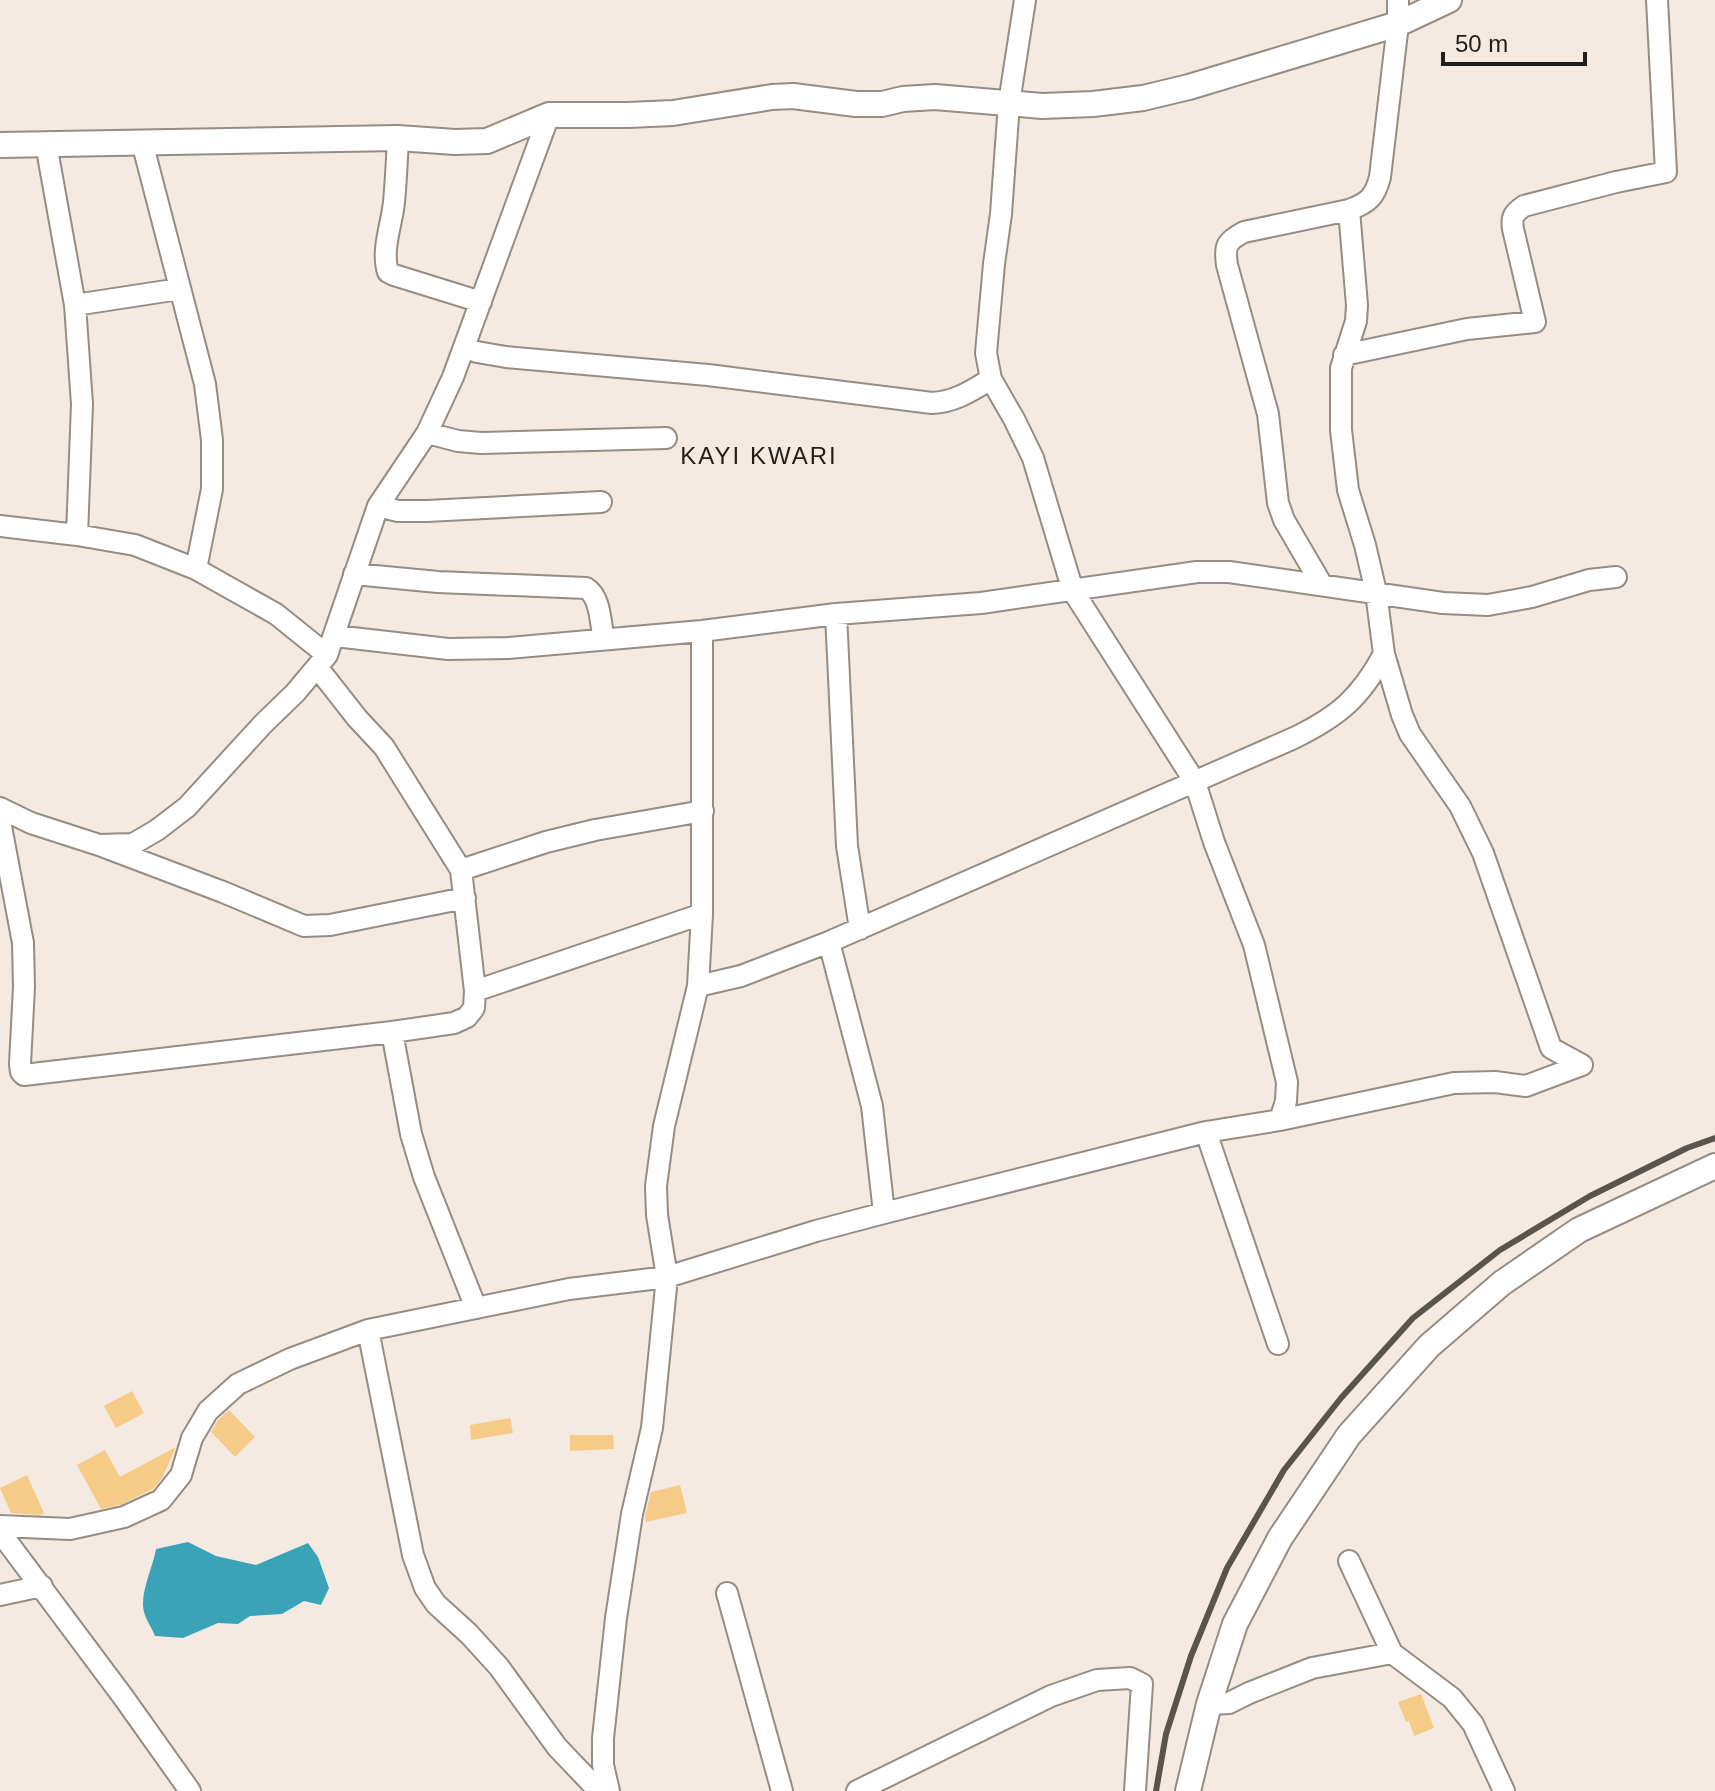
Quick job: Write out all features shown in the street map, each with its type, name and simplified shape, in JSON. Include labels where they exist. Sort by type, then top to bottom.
[{"type":"street","points":[[1025,0],[1009,103],[986,353],[991,379],[1033,458],[1073,591],[1195,782],[1214,842],[1254,945],[1287,1082],[1286,1101],[1280,1120]]},
{"type":"street","points":[[0,145],[398,138],[487,141],[549,115],[673,113],[793,96],[856,104],[935,97],[1042,106],[1093,104],[1143,98],[1189,87],[1398,12],[1449,0]]},
{"type":"street","points":[[1344,355],[1467,329],[1535,322],[1513,229],[1514,213],[1524,206],[1666,172],[1657,0]]},
{"type":"street","points":[[1322,585],[1284,520],[1278,503],[1268,414],[1225,250],[1231,239],[1244,232],[1349,210],[1362,205],[1376,193],[1398,12]]},
{"type":"street","points":[[99,845],[133,844],[187,807],[322,661],[335,636],[378,506],[427,433],[453,377],[549,115]]},
{"type":"street","points":[[398,138],[394,200],[386,253],[388,272],[481,302]]},
{"type":"street","points":[[142,142],[205,384],[212,440],[212,489],[196,569]]},
{"type":"street","points":[[46,144],[75,305],[82,404],[77,535]]},
{"type":"street","points":[[0,1526],[70,1529],[124,1517],[161,1500],[181,1475],[192,1438],[208,1411],[238,1384],[290,1359],[368,1330],[569,1289],[667,1277],[816,1231],[1206,1132],[1280,1120],[1454,1083],[1495,1082],[1526,1086],[1582,1065],[1551,1048],[1483,853],[1460,806],[1410,734],[1384,654],[1376,592],[1348,490],[1341,430],[1341,368],[1356,321],[1357,305],[1349,210]]},
{"type":"street","points":[[75,305],[179,289]]},
{"type":"street","points":[[464,347],[506,357],[708,375],[932,403],[959,398],[991,379]]},
{"type":"street","points":[[427,433],[481,443],[666,438]]},
{"type":"street","points":[[378,506],[398,511],[427,511],[601,502]]},
{"type":"street","points":[[0,526],[135,545],[196,569],[276,614],[322,661],[357,718],[384,747],[461,870],[475,991],[474,1008],[467,1017],[454,1023],[24,1075],[20,1064],[23,943],[0,821]]},
{"type":"street","points":[[335,636],[448,649],[508,648],[702,631],[836,614],[981,603],[1197,572],[1229,572],[1443,603],[1488,605],[1532,597],[1589,580],[1616,577]]},
{"type":"street","points":[[354,574],[438,582],[586,588],[595,597],[604,639]]},
{"type":"street","points":[[836,614],[847,846],[860,929]]},
{"type":"street","points":[[609,1791],[603,1765],[603,1738],[616,1618],[632,1514],[652,1428],[667,1277],[656,1186],[664,1126],[698,986],[702,914],[702,631]]},
{"type":"street","points":[[698,986],[741,976],[860,929],[1325,723],[1352,701],[1370,679],[1384,654]]},
{"type":"street","points":[[0,808],[31,823],[99,845],[304,926],[330,925],[465,898]]},
{"type":"street","points":[[461,870],[546,842],[595,830],[703,811]]},
{"type":"street","points":[[475,991],[702,914]]},
{"type":"street","points":[[829,942],[872,1106],[884,1213]]},
{"type":"street","points":[[392,1032],[411,1134],[424,1177],[476,1308]]},
{"type":"street","points":[[1206,1132],[1278,1344]]},
{"type":"street","points":[[1188,1791],[1209,1704],[1235,1624],[1280,1538],[1349,1435],[1429,1346],[1502,1283],[1579,1230],[1715,1166]]},
{"type":"street","points":[[368,1330],[413,1555],[425,1588],[436,1604],[499,1667],[557,1747],[599,1791]]},
{"type":"street","points":[[0,1532],[190,1791]]},
{"type":"street","points":[[1349,1561],[1392,1653],[1452,1698],[1473,1724],[1504,1791]]},
{"type":"street","points":[[0,1595],[42,1586]]},
{"type":"street","points":[[727,1593],[782,1791]]},
{"type":"street","points":[[1209,1704],[1229,1703],[1312,1668],[1392,1653]]},
{"type":"street","points":[[857,1791],[1051,1696],[1097,1680],[1130,1678],[1142,1684],[1135,1791]]},
{"type":"water","points":[[188,1542],[216,1556],[256,1565],[308,1543],[318,1557],[329,1588],[321,1605],[304,1601],[282,1614],[250,1616],[238,1624],[218,1623],[183,1638],[155,1636],[143,1605],[156,1549]]},
{"type":"building","points":[[132,1391],[144,1413],[116,1428],[104,1406]]},
{"type":"building","points":[[229,1410],[255,1437],[235,1457],[211,1432]]},
{"type":"building","points":[[510,1418],[513,1433],[471,1440],[470,1425]]},
{"type":"building","points":[[570,1435],[613,1435],[614,1449],[570,1451]]},
{"type":"building","points":[[176,1447],[162,1478],[153,1489],[120,1505],[101,1509],[77,1465],[105,1450],[120,1477]]},
{"type":"building","points":[[27,1475],[44,1513],[41,1515],[11,1513],[0,1488]]},
{"type":"building","points":[[680,1485],[687,1513],[646,1522],[651,1492]]},
{"type":"building","points":[[1421,1694],[1434,1728],[1414,1736],[1398,1702]]},
{"type":"railway","points":[[1156,1791],[1166,1734],[1191,1656],[1227,1568],[1284,1470],[1341,1398],[1413,1318],[1500,1250],[1590,1196],[1687,1148],[1715,1138]]},
{"type":"district","name":"KAYI KWARI","points":[[759,456]]}]
